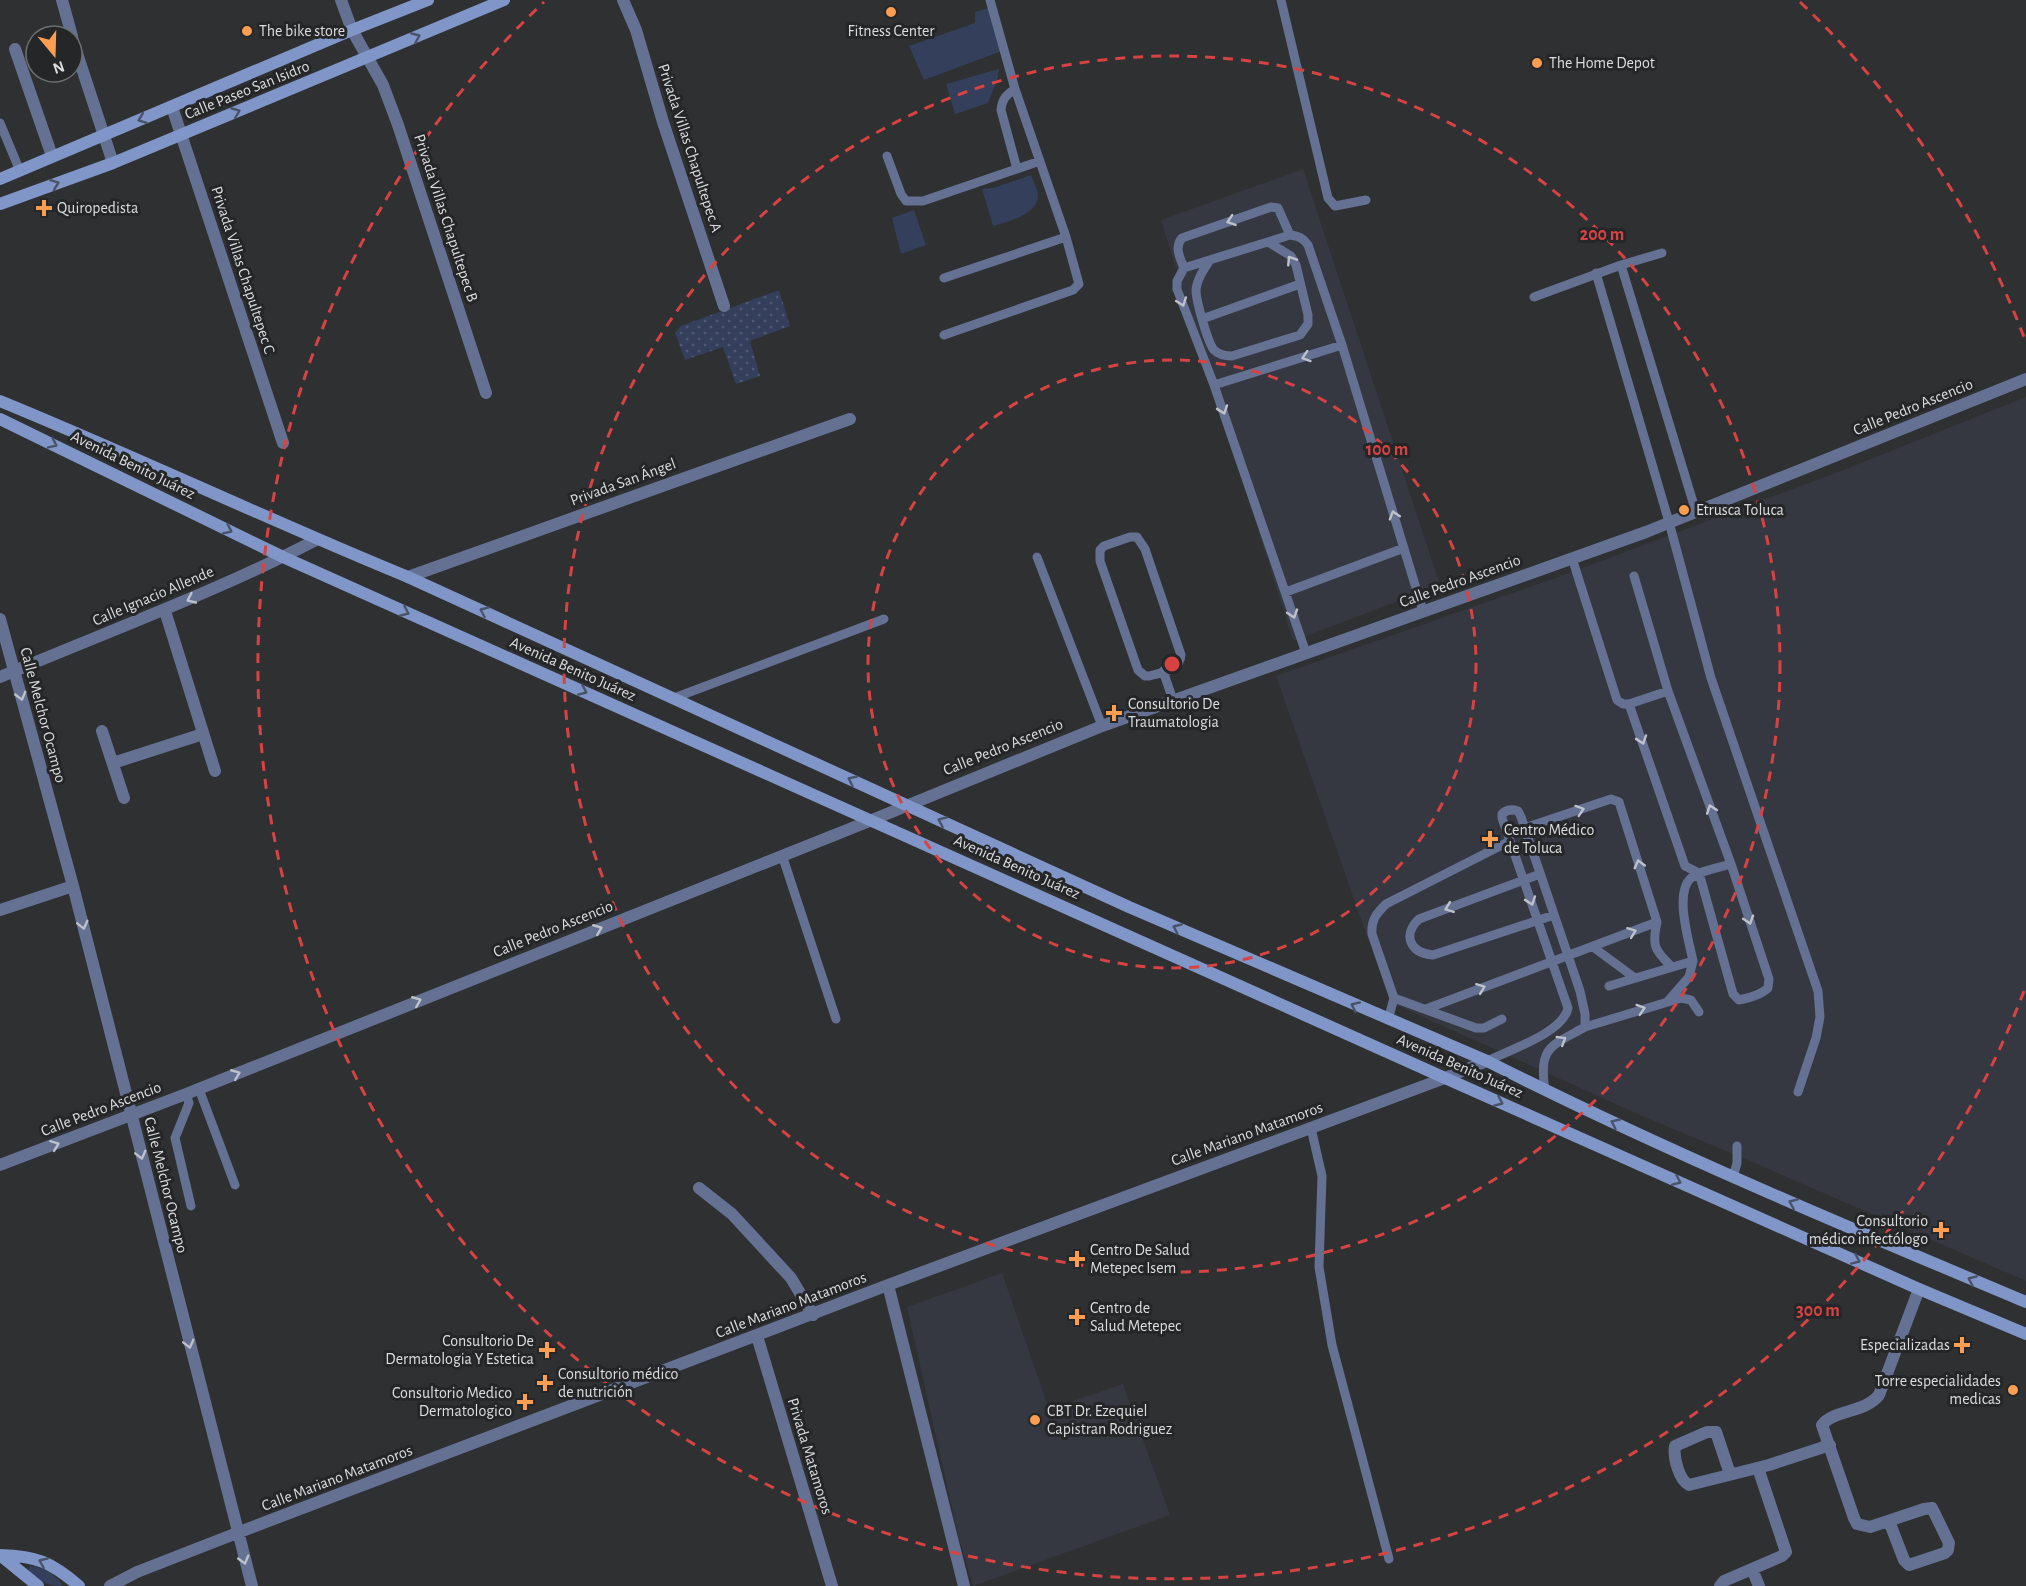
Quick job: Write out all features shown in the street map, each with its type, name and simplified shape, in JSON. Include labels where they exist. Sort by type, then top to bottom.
[{"type":"main road","name":"Calle Paseo San Isidro","points":[[0,179],[428,0]]},
{"type":"main road","name":"Calle Paseo San Isidro","points":[[0,204],[182,135],[368,57],[481,4],[504,0]]},
{"type":"main road","name":"Avenida Benito Juárez","points":[[0,401],[103,443],[316,540],[408,577],[1129,907],[1487,1061],[1732,1177],[2026,1302]]},
{"type":"main road","name":"Avenida Benito Juárez","points":[[0,419],[282,557],[1446,1078],[2026,1334]]},
{"type":"main road","points":[[0,1555],[38,1586]]},
{"type":"main road","points":[[0,1555],[28,1556],[60,1570],[79,1586]]},
{"type":"street","points":[[62,0],[68,24]]},
{"type":"street","name":"Privada Villas Chapultepec B","points":[[341,0],[352,30],[383,85],[398,125],[486,393]]},
{"type":"street","name":"Privada Villas Chapultepec A","points":[[623,0],[636,30],[663,122],[724,306]]},
{"type":"street","points":[[15,49],[52,156]]},
{"type":"street","points":[[84,75],[113,163]]},
{"type":"street","name":"Privada Villas Chapultepec C","points":[[172,107],[282,443]]},
{"type":"street","name":"Calle Pedro Ascencio","points":[[0,1165],[199,1089],[1102,726],[1696,512],[2026,379]]},
{"type":"street","name":"Privada San Ángel","points":[[408,577],[850,418]]},
{"type":"street","name":"Calle Ignacio Allende","points":[[0,677],[165,611],[316,540]]},
{"type":"street","points":[[165,611],[215,771]]},
{"type":"street","name":"Calle Melchor Ocampo","points":[[0,620],[73,886],[252,1586]]},
{"type":"street","points":[[102,731],[124,798]]},
{"type":"street","points":[[113,763],[204,734]]},
{"type":"street","points":[[0,910],[73,886]]},
{"type":"street","name":"Calle Mariano Matamoros","points":[[110,1586],[137,1572],[237,1533],[888,1285],[1487,1061]]},
{"type":"street","points":[[699,1188],[732,1214],[791,1278],[813,1315]]},
{"type":"street","points":[[888,1285],[964,1586]]},
{"type":"street","points":[[1889,1521],[1904,1560],[1909,1565],[1948,1550],[1949,1543],[1932,1508],[1924,1509],[1870,1527],[1857,1524],[1823,1429],[1824,1422],[1866,1406],[1879,1395],[1919,1288]]},
{"type":"street","name":"Privada Matamoros","points":[[757,1336],[832,1586]]},
{"type":"street","points":[[1731,1474],[1716,1432],[1707,1432],[1675,1446],[1674,1454],[1686,1484],[1693,1485],[1830,1446]]},
{"type":"street","points":[[1720,1586],[1724,1581],[1782,1556],[1786,1552],[1758,1468]]},
{"type":"street","points":[[1752,1569],[1759,1586]]},
{"type":"lane","points":[[944,335],[1073,290],[1078,286],[1079,279],[1015,89],[990,0]]},
{"type":"lane","points":[[1281,0],[1328,198],[1335,206],[1366,200]]},
{"type":"lane","points":[[1015,89],[1002,102],[1002,110],[1017,168]]},
{"type":"lane","points":[[0,123],[20,171]]},
{"type":"lane","points":[[887,156],[901,194],[906,201],[913,202],[923,201],[1041,161]]},
{"type":"lane","points":[[1184,268],[1178,250],[1182,238],[1271,207],[1278,208],[1290,235]]},
{"type":"lane","points":[[1306,653],[1214,385],[1177,289],[1177,281],[1184,268],[1290,235],[1303,239],[1308,245],[1342,345],[1423,611]]},
{"type":"lane","points":[[944,278],[1066,237]]},
{"type":"lane","points":[[1210,260],[1198,280],[1196,289],[1202,319],[1215,350],[1223,355],[1232,356],[1300,335],[1308,324],[1300,284],[1291,256],[1268,242]]},
{"type":"lane","points":[[1534,297],[1596,273],[1662,253]]},
{"type":"lane","points":[[1621,265],[1696,512]]},
{"type":"lane","points":[[1596,273],[1669,522],[1711,678],[1818,991],[1820,1017],[1816,1038],[1798,1092]]},
{"type":"lane","points":[[1202,319],[1300,284]]},
{"type":"lane","points":[[1214,385],[1342,345]]},
{"type":"lane","points":[[1130,537],[1137,537],[1145,549],[1181,655],[1178,665],[1163,671],[1144,676],[1138,670],[1100,561],[1100,550],[1104,546],[1130,537]]},
{"type":"lane","points":[[1286,592],[1404,548]]},
{"type":"lane","points":[[1037,557],[1102,726]]},
{"type":"lane","points":[[1572,558],[1617,700],[1623,704],[1629,704],[1668,691]]},
{"type":"lane","points":[[1629,704],[1685,866],[1699,873],[1733,994],[1739,1000],[1764,992],[1770,984],[1731,864],[1668,691],[1634,576]]},
{"type":"lane","points":[[675,698],[884,619]]},
{"type":"lane","points":[[1163,671],[1173,700]]},
{"type":"lane","points":[[1525,828],[1616,800],[1622,805],[1657,922],[1654,942],[1656,950],[1671,966]]},
{"type":"lane","points":[[1487,1061],[1549,1032],[1567,1016],[1567,1001],[1502,818],[1505,811],[1512,809],[1518,811],[1525,828],[1583,1003],[1585,1027]]},
{"type":"lane","points":[[1388,1020],[1394,998],[1372,934],[1371,923],[1376,914],[1386,904],[1510,841]]},
{"type":"lane","points":[[782,855],[836,1019]]},
{"type":"lane","points":[[1668,1001],[1689,977],[1693,961],[1683,910],[1683,894],[1689,880],[1699,873],[1731,864]]},
{"type":"lane","points":[[1540,874],[1419,919],[1413,924],[1410,935],[1414,947],[1422,954],[1433,955],[1554,915]]},
{"type":"lane","points":[[1426,1009],[1657,922]]},
{"type":"lane","points":[[1593,947],[1635,978]]},
{"type":"lane","points":[[1609,986],[1693,961]]},
{"type":"lane","points":[[1394,998],[1476,1028],[1484,1028],[1502,1019]]},
{"type":"lane","points":[[1545,1090],[1541,1070],[1546,1053],[1585,1027],[1681,998],[1692,1000],[1699,1012]]},
{"type":"lane","points":[[199,1089],[235,1185]]},
{"type":"lane","points":[[186,1094],[189,1103],[175,1138],[191,1206]]},
{"type":"lane","points":[[1311,1128],[1322,1176],[1319,1267],[1332,1345],[1389,1559]]},
{"type":"lane","points":[[1732,1177],[1737,1163],[1737,1146]]},
{"type":"shaded area","points":[[989,8],[1002,51],[924,80],[909,46],[975,23],[975,12]]},
{"type":"shaded area","points":[[999,69],[988,103],[955,114],[946,84]]},
{"type":"shaded area","points":[[1303,169],[1440,585],[1293,641],[1161,220]]},
{"type":"shaded area","points":[[1031,175],[1038,194],[1034,207],[1022,216],[993,226],[982,189],[993,188]]},
{"type":"shaded area","points":[[914,210],[926,245],[901,254],[892,218]]},
{"type":"shaded area","points":[[779,290],[790,326],[750,341],[760,376],[736,384],[723,347],[685,360],[675,333],[681,326]]},
{"type":"shaded area","points":[[2026,397],[2026,1281],[1642,1116],[1390,1002],[1276,676],[1561,576],[1851,467]]},
{"type":"shaded area","name":"CBT Dr. Ezequiel Capistran Rodriguez","points":[[1002,1273],[1049,1409],[1123,1384],[1170,1515],[973,1586],[958,1535],[907,1307]]},
{"type":"shaded area","points":[[30,1566],[52,1574],[62,1584],[61,1586],[47,1584],[39,1579],[28,1570]]},
{"type":"place","name":"Fitness Center","points":[[891,12]]},
{"type":"place","name":"The bike store","points":[[247,31]]},
{"type":"place","name":"The Home Depot","points":[[1537,63]]},
{"type":"place","name":"Quiropedista","points":[[44,208]]},
{"type":"place","name":"Etrusca Toluca","points":[[1684,510]]},
{"type":"place","name":"Consultorio De Traumatologia","points":[[1114,713]]},
{"type":"place","name":"Centro Médico de Toluca","points":[[1490,839]]},
{"type":"place","name":"Consultorio médico infectólogo","points":[[1941,1230]]},
{"type":"place","name":"Centro De Salud Metepec Isem","points":[[1077,1259]]},
{"type":"place","name":"Centro de Salud Metepec","points":[[1077,1317]]},
{"type":"place","name":"Especializadas","points":[[1962,1345]]},
{"type":"place","name":"Consultorio De Dermatologia Y Estetica","points":[[547,1350]]},
{"type":"place","name":"Consultorio médico de nutrición","points":[[545,1383]]},
{"type":"place","name":"Torre especialidades medicas","points":[[2013,1390]]},
{"type":"place","name":"Consultorio Medico Dermatologico","points":[[525,1402]]},
{"type":"place","name":"CBT Dr. Ezequiel Capistran Rodriguez","points":[[1035,1420]]}]
